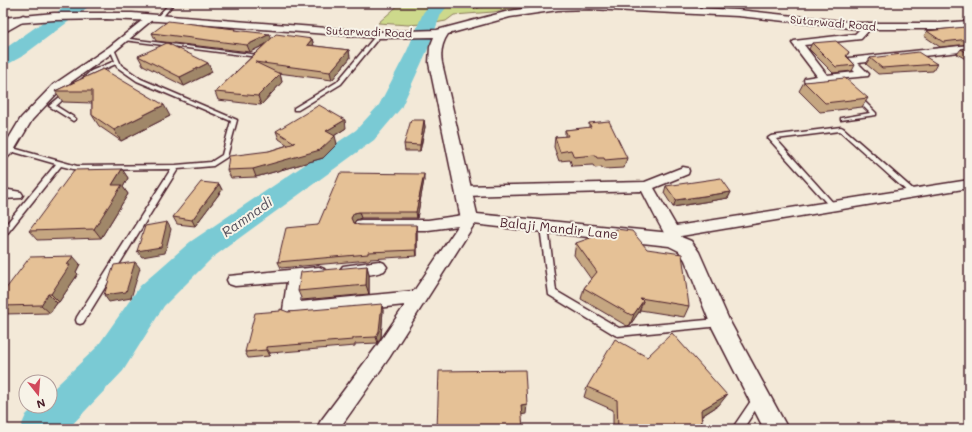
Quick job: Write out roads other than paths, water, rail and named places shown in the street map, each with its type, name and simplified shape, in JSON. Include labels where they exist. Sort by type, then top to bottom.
[{"type":"street","name":"Sutarwadi Road","points":[[23,18],[107,16],[153,18],[379,35],[440,32],[534,9],[558,6],[610,5],[738,13],[803,21],[868,26],[940,26],[969,24]]},
{"type":"street","points":[[3,21],[23,18]]},
{"type":"street","points":[[3,30],[23,18]]},
{"type":"street","points":[[6,152],[27,118],[57,87],[112,49],[153,18]]},
{"type":"street","points":[[824,78],[797,43],[858,37],[868,26]]},
{"type":"street","points":[[327,429],[383,352],[470,219],[439,75],[434,61],[436,43],[440,32]]},
{"type":"street","points":[[809,80],[824,78],[841,80],[864,74],[849,61],[969,48]]},
{"type":"street","points":[[464,192],[646,186],[683,171]]},
{"type":"street","points":[[675,237],[834,206],[969,184]]},
{"type":"street","points":[[646,186],[675,237],[685,246],[693,257],[720,323],[776,429]]},
{"type":"street","points":[[361,225],[428,225],[470,219]]},
{"type":"street","name":"Balaji Mandir Lane","points":[[470,219],[671,240],[675,237]]},
{"type":"street","points":[[235,280],[379,267]]},
{"type":"street","points":[[296,275],[291,310],[419,297]]},
{"type":"lane","points":[[153,18],[172,3]]},
{"type":"lane","points":[[296,109],[339,83],[379,35]]},
{"type":"lane","points":[[124,39],[258,56]]},
{"type":"lane","points":[[6,152],[78,168],[176,167],[212,164],[225,156],[234,120],[139,80],[119,66],[112,49]]},
{"type":"lane","points":[[75,87],[93,72],[117,62]]},
{"type":"lane","points":[[70,91],[52,106],[73,119]]},
{"type":"lane","points":[[844,119],[874,114],[854,94]]},
{"type":"lane","points":[[834,206],[771,138],[841,129],[913,193]]},
{"type":"lane","points":[[3,232],[60,163]]},
{"type":"lane","points":[[80,320],[176,167]]},
{"type":"lane","points":[[544,227],[552,293],[618,332],[720,323]]},
{"type":"lane","points":[[737,429],[759,396]]},
{"type":"waterway","name":"Ramnadi","points":[[3,59],[82,3]]},
{"type":"waterway","name":"Ramnadi","points":[[40,429],[110,359],[152,296],[201,250],[365,135],[389,108],[417,51],[432,13],[441,3]]}]
